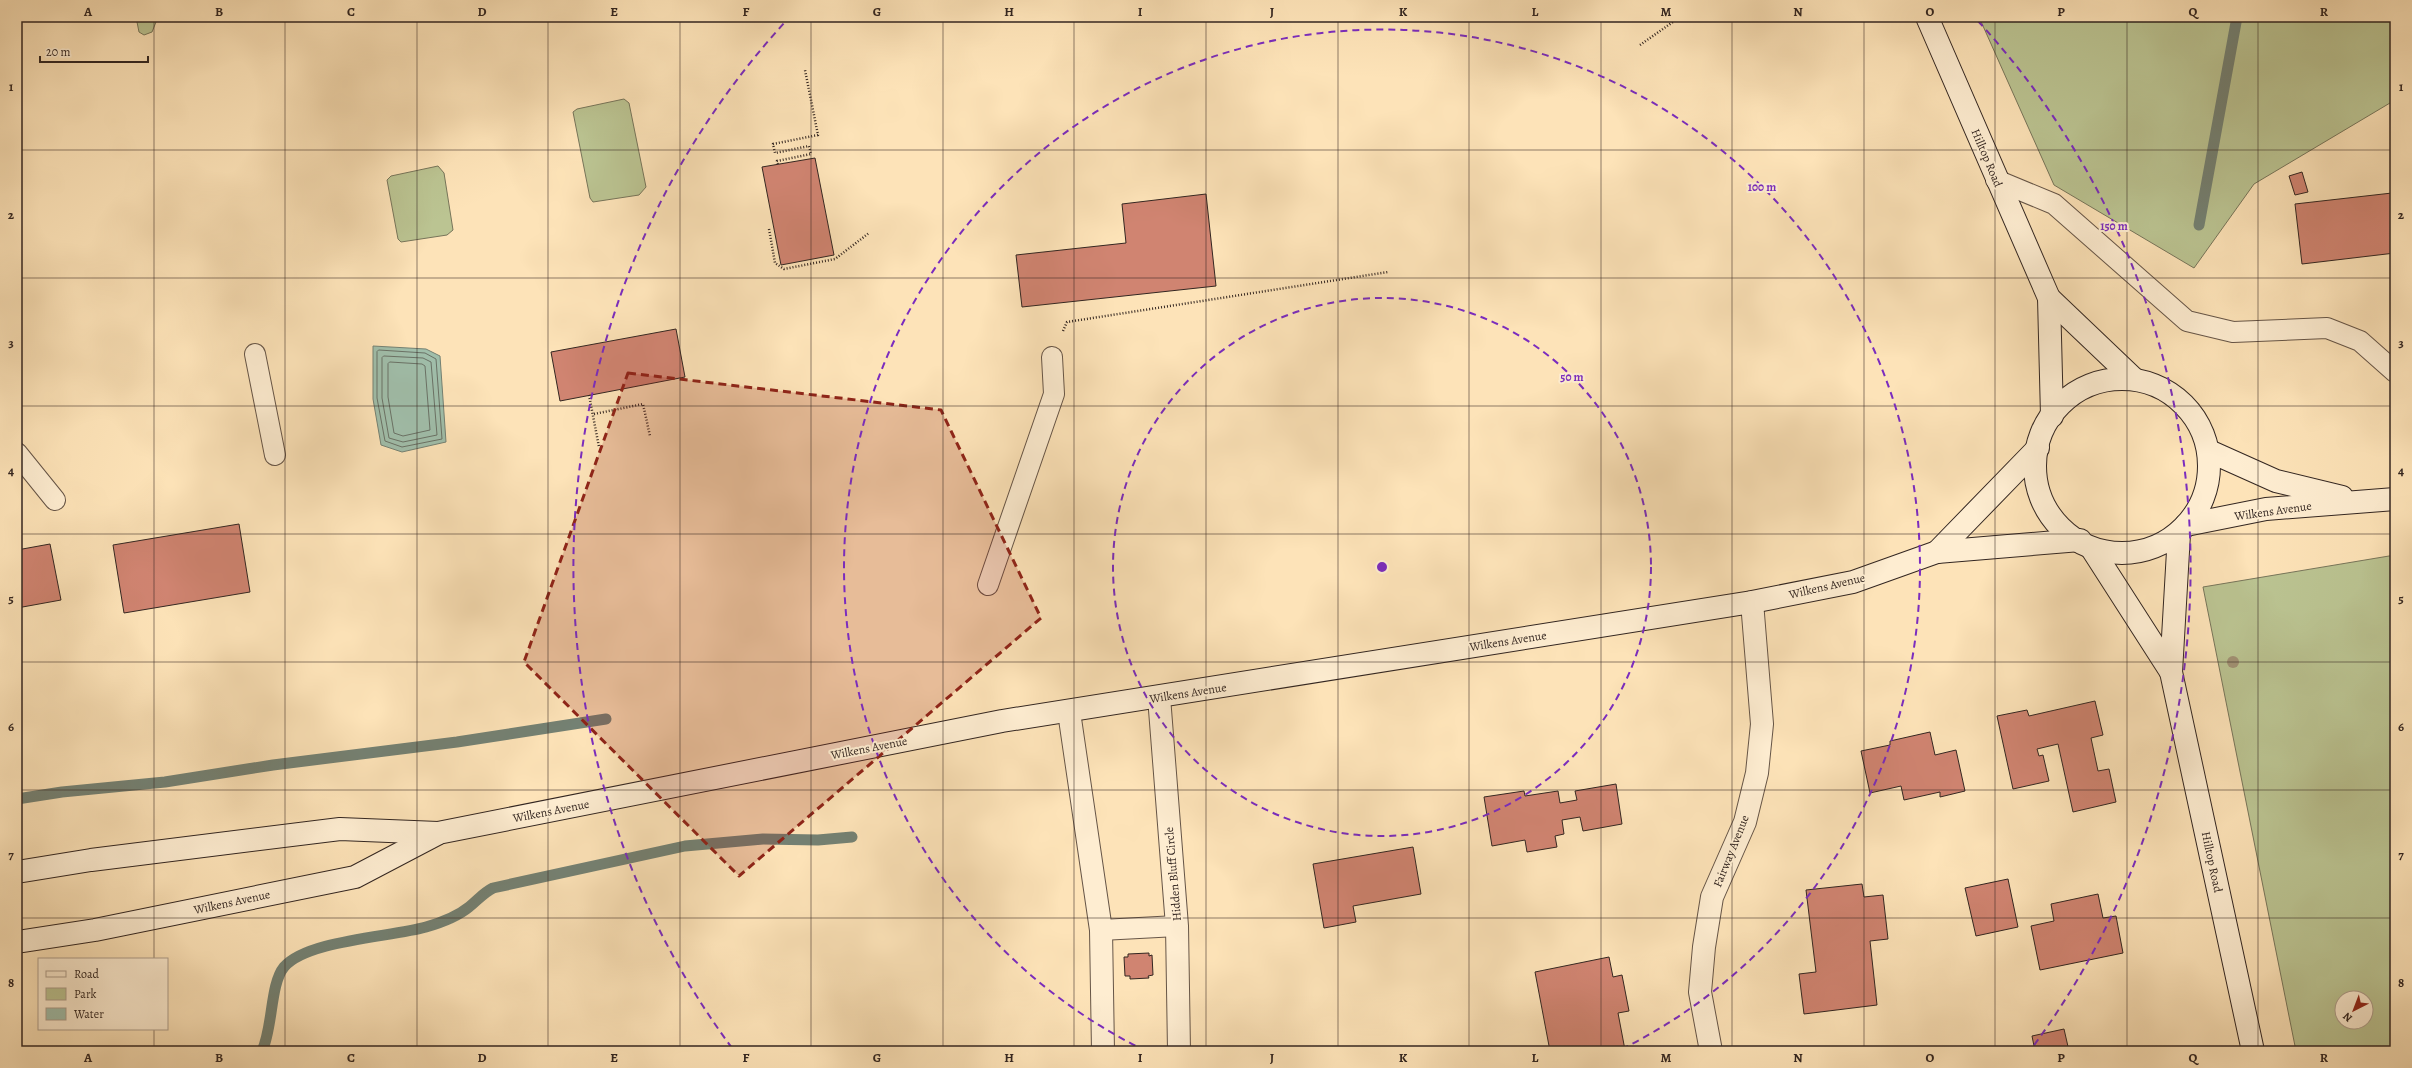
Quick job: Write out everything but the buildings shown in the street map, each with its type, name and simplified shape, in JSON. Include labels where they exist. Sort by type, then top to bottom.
[{"type":"main road","name":"Hilltop Road","points":[[1927,17],[2048,298],[2052,416]]},
{"type":"main road","name":"Hilltop Road","points":[[2048,298],[2134,379]]},
{"type":"main road","points":[[2086,545],[2054,522],[2038,492],[2035,458],[2044,426],[2065,399],[2097,382],[2134,379],[2169,391],[2195,417],[2209,451],[2206,496],[2182,530]]},
{"type":"main road","name":"Wilkens Avenue","points":[[1937,552],[2038,448]]},
{"type":"main road","name":"Wilkens Avenue","points":[[2209,451],[2276,481],[2360,501]]},
{"type":"main road","name":"Wilkens Avenue","points":[[17,872],[91,860],[340,829],[438,833],[1002,721],[1069,712],[1752,602],[1853,582],[1937,552],[2086,545],[2138,553],[2182,530],[2266,509],[2395,499]]},
{"type":"main road","name":"Hilltop Road","points":[[2182,530],[2171,672],[2253,1051]]},
{"type":"main road","name":"Hilltop Road","points":[[2086,545],[2171,672]]},
{"type":"main road","name":"Fairway Avenue","points":[[1711,1051],[1700,992],[1704,947],[1712,897],[1745,822],[1757,773],[1762,724],[1752,602]]},
{"type":"main road","name":"Hidden Bluff Circle","points":[[1159,697],[1177,926],[1179,1051]]},
{"type":"main road","points":[[1069,712],[1101,930],[1103,1051]]},
{"type":"main road","name":"Wilkens Avenue","points":[[17,942],[95,930],[355,877],[438,833]]},
{"type":"lane","points":[[1996,180],[2054,204],[2187,320],[2233,332],[2326,328],[2360,342],[2395,372]]},
{"type":"lane","points":[[255,354],[275,455]]},
{"type":"lane","points":[[988,584],[1054,394],[1052,357]]},
{"type":"lane","points":[[17,453],[55,500]]},
{"type":"lane","points":[[1101,930],[1177,926]]},
{"type":"path","points":[[1640,45],[1680,17]]},
{"type":"path","points":[[778,164],[777,161],[811,154],[809,146],[775,153],[773,144],[818,135],[805,70]]},
{"type":"path","points":[[769,229],[775,263],[784,269],[835,259],[869,232]]},
{"type":"path","points":[[1067,322],[1388,272]]},
{"type":"path","points":[[589,395],[594,414],[599,446]]},
{"type":"path","points":[[594,414],[643,404],[650,436]]},
{"type":"highlighted area","points":[[628,373],[941,410],[1041,618],[739,876],[524,662]]},
{"type":"green space","points":[[136,17],[158,17],[152,32],[144,35],[139,32]]},
{"type":"green space","points":[[1979,17],[2395,17],[2395,100],[2254,184],[2194,268],[2054,185]]},
{"type":"green space","points":[[624,99],[629,103],[646,187],[639,195],[593,202],[590,198],[573,112],[577,109]]},
{"type":"green space","points":[[438,166],[444,173],[453,230],[447,235],[401,242],[398,239],[387,180],[391,176]]},
{"type":"green space","points":[[2395,555],[2395,1051],[2296,1051],[2203,587]]},
{"type":"water","points":[[373,346],[426,349],[440,356],[446,442],[402,452],[381,445],[373,399]]},
{"type":"waterway","points":[[2199,225],[2237,17]]},
{"type":"waterway","points":[[17,799],[62,792],[165,782],[273,765],[457,742],[606,719]]},
{"type":"waterway","points":[[262,1051],[266,1041],[276,984],[279,975],[284,967],[295,958],[311,951],[330,945],[426,927],[465,910],[483,894],[493,888],[685,846],[763,839],[818,840],[852,837]]}]
